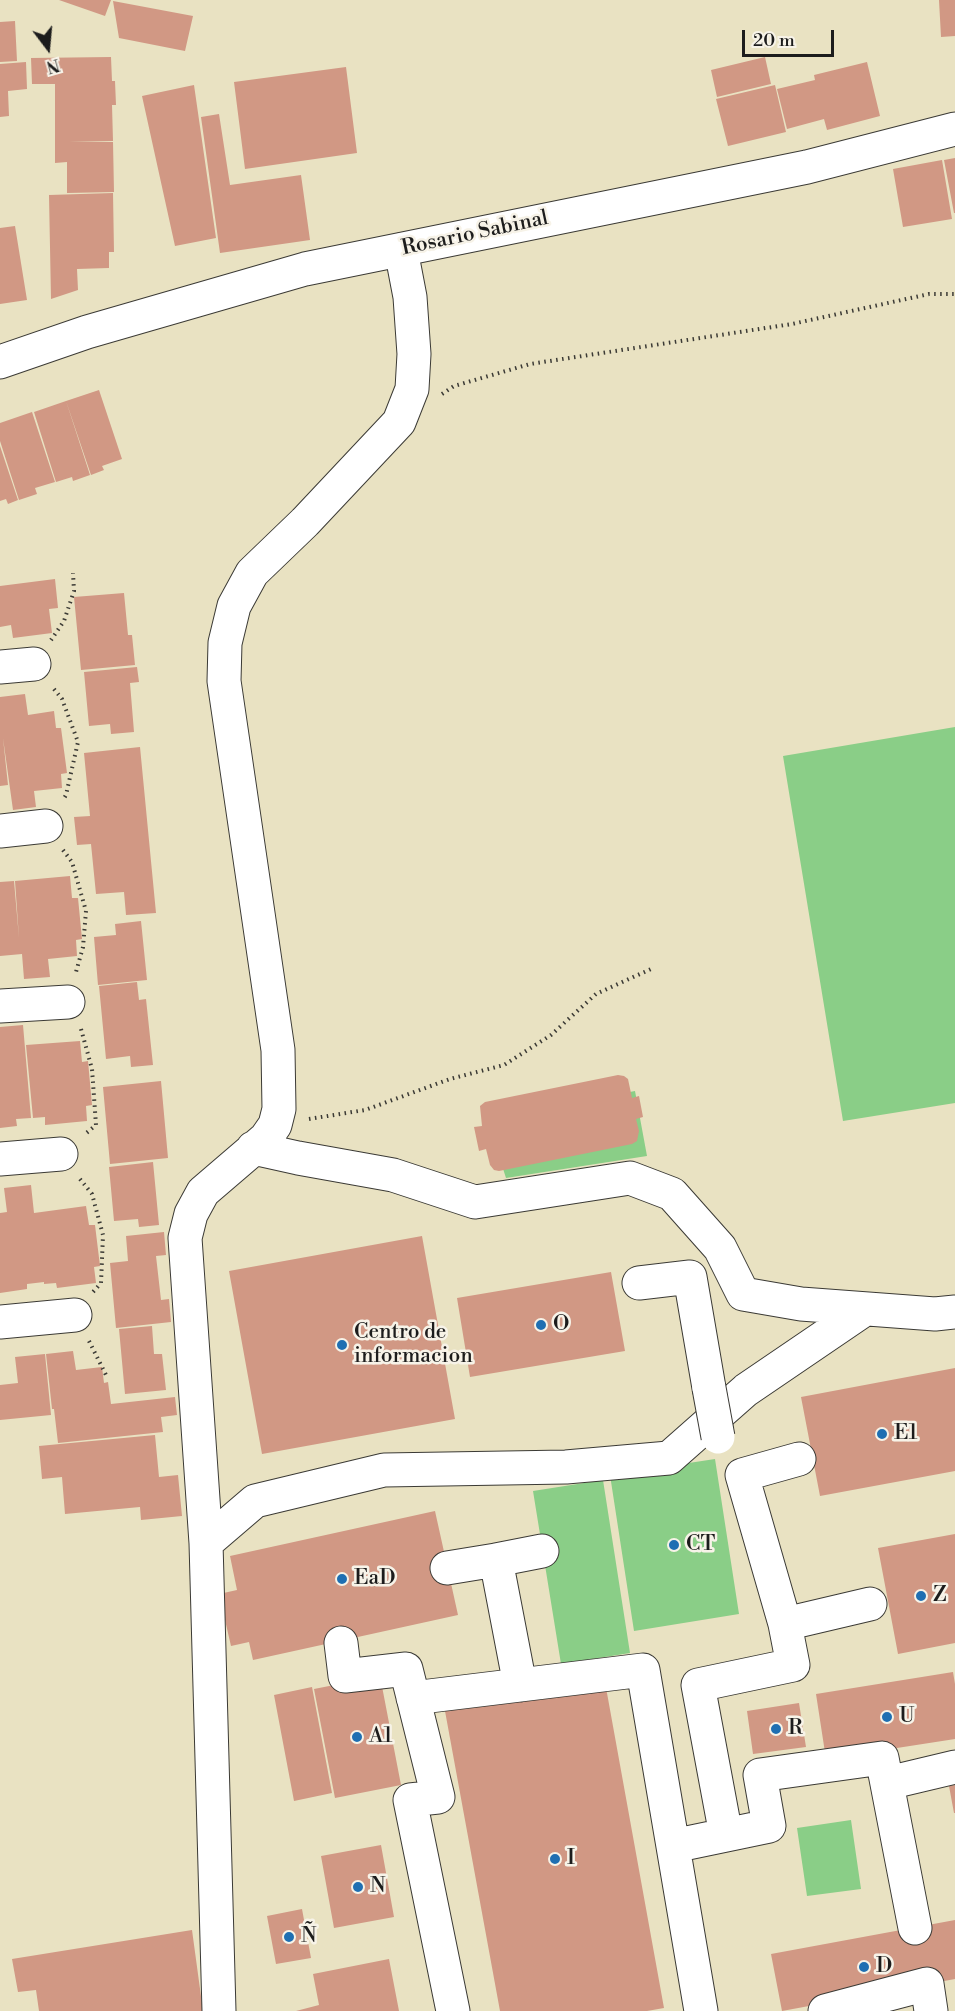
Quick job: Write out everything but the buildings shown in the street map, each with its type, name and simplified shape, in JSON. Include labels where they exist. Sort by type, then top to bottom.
[{"type":"street","name":"Rosario Sabinal","points":[[0,362],[87,332],[305,269],[807,166],[955,129]]},
{"type":"street","points":[[219,2011],[206,1543],[186,1238],[191,1214],[203,1192],[264,1136],[279,1109],[278,1050],[224,681],[225,643],[234,606],[252,573],[305,522],[399,422],[412,389],[414,354],[410,297],[401,250]]},
{"type":"street","points":[[0,667],[34,664]]},
{"type":"street","points":[[0,831],[46,826]]},
{"type":"street","points":[[0,1006],[68,1002]]},
{"type":"street","points":[[264,1136],[298,1158],[393,1175],[475,1202],[630,1178],[672,1194],[720,1248],[743,1294],[801,1304],[935,1314],[955,1312]]},
{"type":"street","points":[[0,1159],[61,1154]]},
{"type":"street","points":[[639,1283],[690,1277],[718,1437],[742,1475],[784,1624],[793,1665],[698,1684],[726,1835]]},
{"type":"street","points":[[206,1543],[255,1501],[384,1470],[566,1467],[669,1458],[746,1390],[865,1309]]},
{"type":"street","points":[[0,1322],[75,1315]]},
{"type":"street","points":[[742,1475],[799,1459]]},
{"type":"street","points":[[447,1568],[542,1551]]},
{"type":"street","points":[[496,1560],[520,1685]]},
{"type":"street","points":[[784,1624],[870,1604]]},
{"type":"street","points":[[341,1643],[345,1676],[406,1669],[438,1797],[410,1800],[453,2011]]},
{"type":"street","points":[[413,1698],[643,1670],[701,2011]]},
{"type":"street","points":[[673,1846],[768,1826],[760,1775],[882,1758],[915,1928]]},
{"type":"street","points":[[888,1783],[955,1767]]},
{"type":"street","points":[[825,2011],[927,1984],[931,2011]]},
{"type":"path","points":[[399,422],[454,386],[530,364],[792,324],[929,294],[955,294]]},
{"type":"path","points":[[264,1136],[365,1110],[450,1079],[504,1065],[551,1035],[596,994],[651,969]]},
{"type":"green space","points":[[955,727],[955,1103],[843,1121],[783,756]]},
{"type":"green space","points":[[635,1091],[647,1156],[506,1178],[487,1119]]},
{"type":"green space","name":"CT","points":[[715,1459],[739,1614],[634,1631],[610,1475]]},
{"type":"green space","points":[[603,1480],[630,1653],[561,1664],[533,1491]]},
{"type":"green space","points":[[851,1820],[861,1889],[807,1896],[797,1828]]},
{"type":"place","name":"O","points":[[541,1325]]},
{"type":"place","name":"Centro de informacion","points":[[342,1345]]},
{"type":"place","name":"E1","points":[[882,1434]]},
{"type":"place","name":"CT","points":[[674,1545]]},
{"type":"place","name":"EaD","points":[[342,1579]]},
{"type":"place","name":"Z","points":[[921,1596]]},
{"type":"place","name":"U","points":[[887,1717]]},
{"type":"place","name":"R","points":[[776,1729]]},
{"type":"place","name":"A1","points":[[357,1737]]},
{"type":"place","name":"I","points":[[555,1859]]},
{"type":"place","name":"N","points":[[358,1887]]},
{"type":"place","name":"Ñ","points":[[289,1937]]},
{"type":"place","name":"D","points":[[864,1967]]}]
